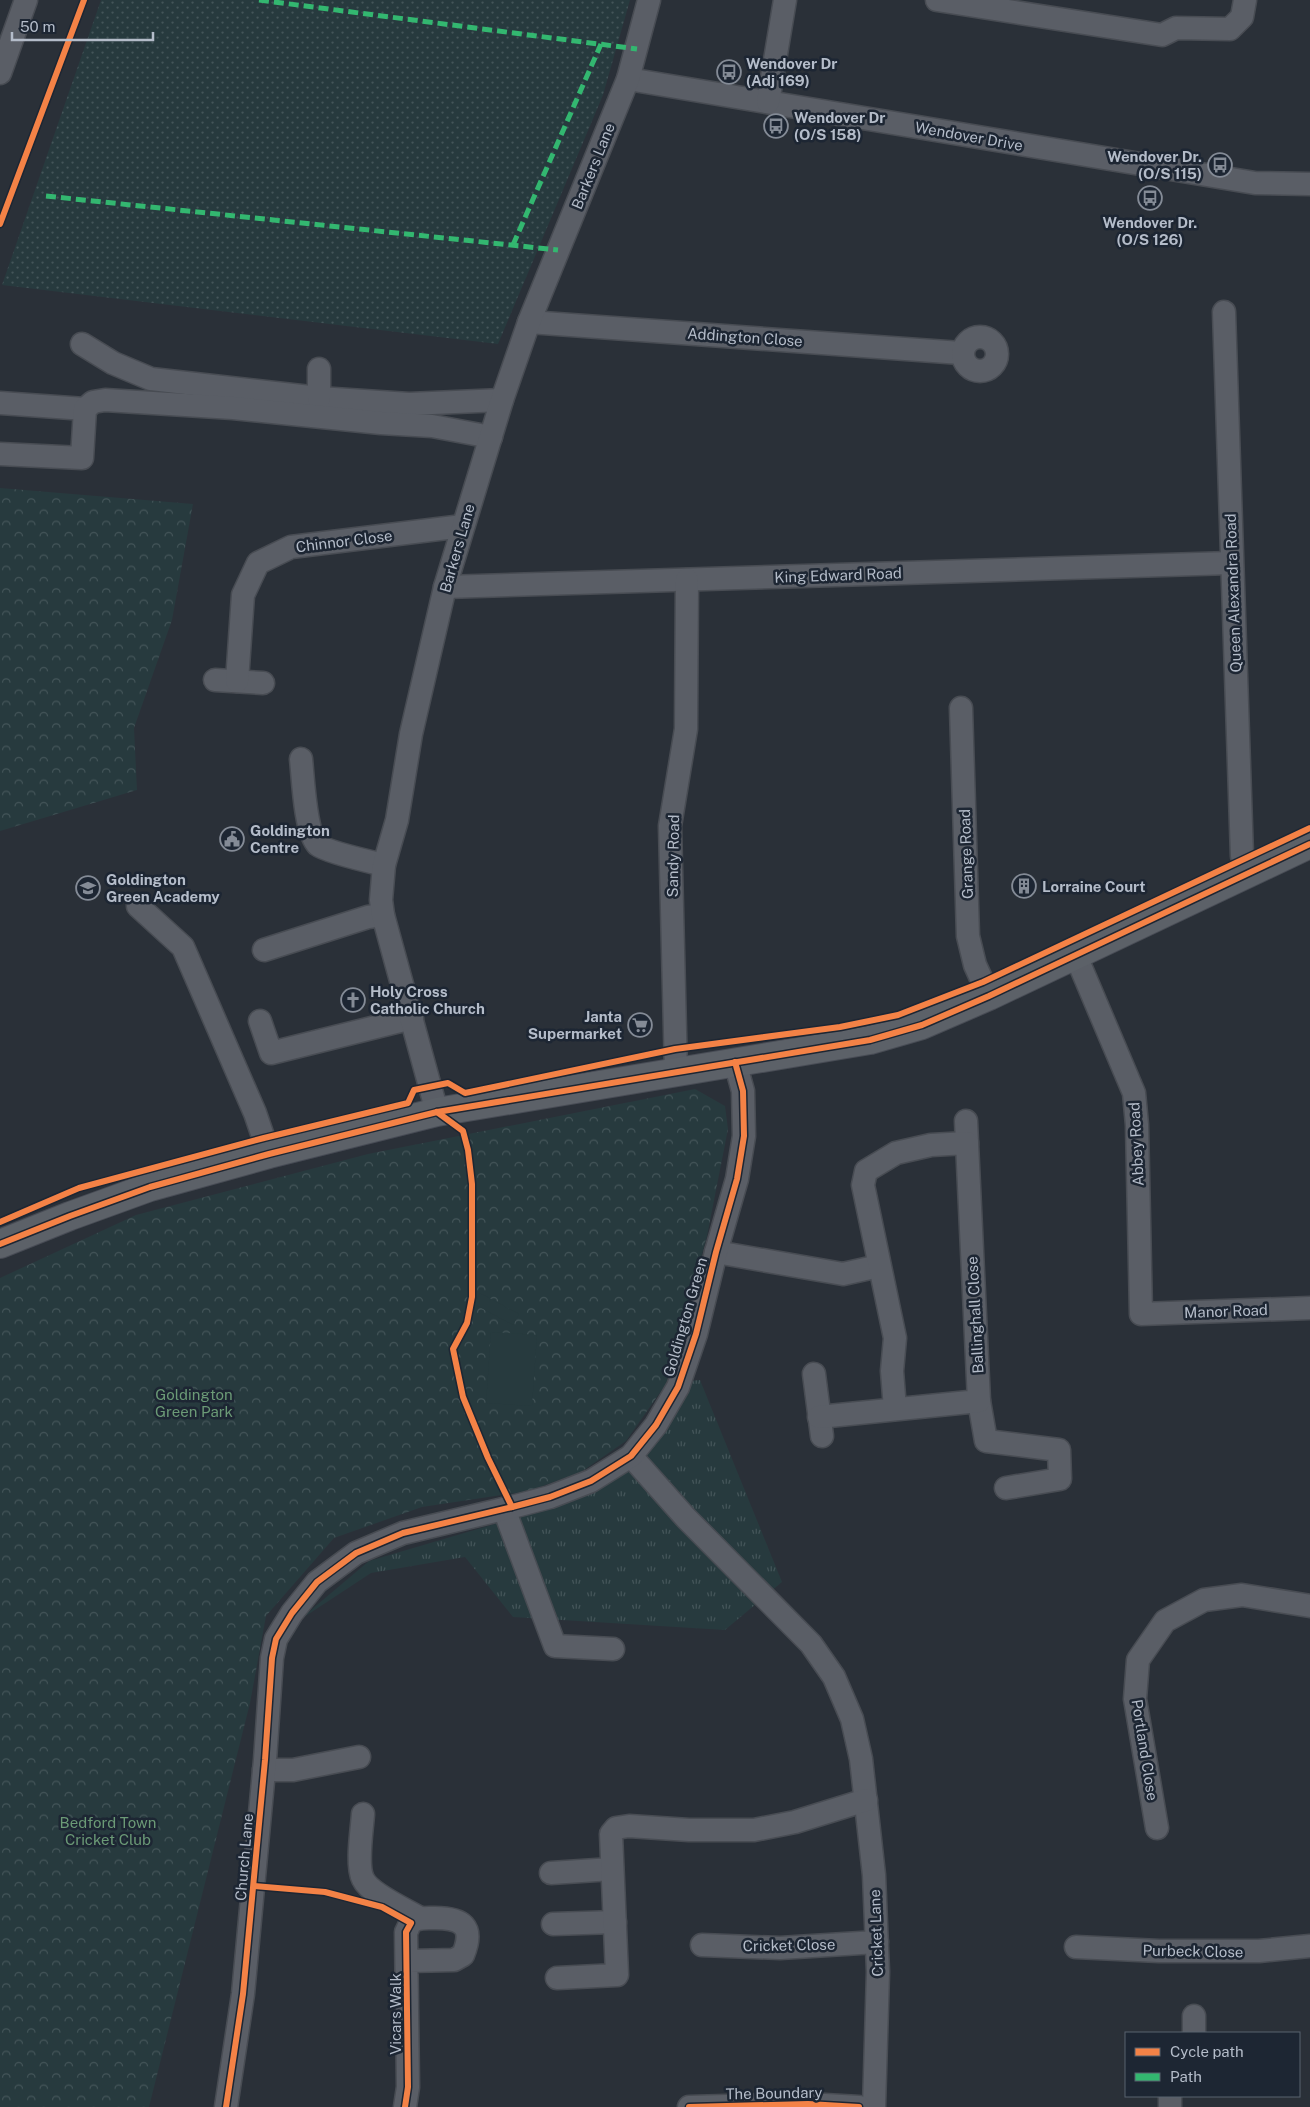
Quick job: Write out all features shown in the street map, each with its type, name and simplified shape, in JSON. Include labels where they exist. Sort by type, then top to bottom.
[{"type":"main road","points":[[0,1244],[150,1187],[269,1154],[436,1112],[870,1040],[922,1024],[989,996],[1310,844]]},
{"type":"street","points":[[1,70],[26,0]]},
{"type":"street","name":"Barkers Lane","points":[[436,1112],[383,915],[381,900],[384,865],[397,820],[411,734],[445,586],[463,526],[502,400],[529,322],[628,79],[649,0]]},
{"type":"street","points":[[768,102],[785,0]]},
{"type":"street","points":[[937,0],[1162,35],[1176,28],[1230,29],[1242,17],[1245,0]]},
{"type":"street","name":"Wendover Drive","points":[[628,79],[1255,183],[1310,184]]},
{"type":"street","name":"Queen Alexandra Road","points":[[1224,312],[1242,856],[1250,873]]},
{"type":"street","name":"Addington Close","points":[[529,322],[961,353]]},
{"type":"street","points":[[82,344],[113,363],[151,379],[318,398],[409,404],[502,400]]},
{"type":"street","points":[[318,398],[319,369]]},
{"type":"street","points":[[0,454],[82,458],[86,409],[93,402],[105,400],[234,408],[381,423],[432,426],[491,436]]},
{"type":"street","points":[[0,403],[86,409]]},
{"type":"street","name":"Chinnor Close","points":[[238,681],[244,595],[258,563],[291,547],[463,526]]},
{"type":"street","name":"King Edward Road","points":[[445,586],[1231,563]]},
{"type":"street","name":"Sandy Road","points":[[676,1073],[670,826],[686,729],[687,580]]},
{"type":"street","points":[[214,680],[263,684]]},
{"type":"street","name":"Grange Road","points":[[961,708],[968,936],[975,965],[989,996]]},
{"type":"street","points":[[301,759],[306,809],[311,832],[318,844],[345,855],[384,865]]},
{"type":"street","points":[[138,906],[183,947],[255,1113],[269,1154]]},
{"type":"street","points":[[264,950],[368,917],[383,915]]},
{"type":"street","name":"Abbey Road","points":[[1076,956],[1134,1093],[1138,1125],[1141,1314]]},
{"type":"street","points":[[260,1021],[271,1053],[412,1018]]},
{"type":"street","name":"Goldington Green","points":[[292,1613],[317,1582],[356,1553],[403,1533],[550,1497],[591,1481],[630,1456],[656,1424],[678,1387],[696,1334],[716,1252],[737,1179],[744,1136],[743,1091],[735,1062]]},
{"type":"street","name":"Ballinghall Close","points":[[895,1409],[892,1371],[895,1338],[863,1185],[866,1171],[896,1153],[967,1132],[980,1401],[986,1441],[1059,1450],[1060,1479],[1006,1488]]},
{"type":"street","points":[[716,1252],[843,1274],[879,1266]]},
{"type":"street","name":"Manor Road","points":[[1141,1314],[1310,1308]]},
{"type":"street","points":[[814,1374],[821,1426],[895,1409],[980,1401]]},
{"type":"street","name":"Cricket Lane","points":[[630,1456],[686,1518],[811,1644],[834,1677],[852,1719],[861,1760],[874,1876],[877,1942],[874,2107]]},
{"type":"street","points":[[504,1509],[555,1646],[613,1649]]},
{"type":"street","name":"Portland Close","points":[[1157,1828],[1135,1699],[1138,1660],[1149,1644],[1165,1621],[1204,1600],[1242,1595],[1310,1606]]},
{"type":"street","name":"Church Lane","points":[[226,2107],[243,1994],[264,1770],[272,1658],[276,1639],[292,1613]]},
{"type":"street","points":[[264,1770],[293,1770],[360,1757]]},
{"type":"street","points":[[557,1978],[617,1975],[611,1834],[616,1828],[628,1826],[688,1830],[754,1830],[795,1822],[866,1800]]},
{"type":"street","points":[[363,1814],[360,1862],[363,1879],[373,1890],[420,1918]]},
{"type":"street","points":[[552,1873],[612,1869]]},
{"type":"street","name":"Vicars Walk","points":[[405,2107],[408,2087],[408,1961],[406,1932],[411,1923],[420,1918],[452,1918],[460,1921],[466,1930],[467,1946],[463,1955],[454,1960],[408,1961]]},
{"type":"street","points":[[553,1924],[615,1922]]},
{"type":"street","name":"Cricket Close","points":[[702,1945],[780,1948],[877,1942]]},
{"type":"street","name":"Purbeck Close","points":[[1076,1947],[1159,1951],[1259,1952],[1310,1946]]},
{"type":"street","name":"The Boundary","points":[[689,2107],[859,2107]]},
{"type":"green space","points":[[101,0],[630,0],[603,95],[498,344],[2,285]]},
{"type":"green space","points":[[0,488],[193,504],[172,620],[134,728],[137,790],[0,831]]},
{"type":"green space","name":"Goldington Green Park","points":[[695,1089],[725,1106],[728,1129],[707,1236],[666,1384],[626,1441],[581,1472],[529,1491],[422,1507],[334,1538],[266,1616],[250,1703],[149,2107],[0,2107],[0,1278],[136,1215],[368,1154]]},
{"type":"green space","points":[[480,1293],[519,1314],[513,1325],[474,1304]]},
{"type":"green space","points":[[491,1332],[537,1335],[532,1406],[486,1403]]},
{"type":"green space","points":[[700,1380],[782,1582],[725,1630],[513,1617],[465,1557],[371,1573],[298,1621],[369,1561],[573,1501],[611,1482],[652,1447],[689,1381]]},
{"type":"marked path","points":[[259,0],[637,49]]},
{"type":"marked path","points":[[513,245],[601,44]]},
{"type":"marked path","points":[[46,196],[558,250]]},
{"type":"cycle path","points":[[0,224],[84,0]]},
{"type":"cycle path","points":[[0,1222],[79,1188],[264,1138],[408,1103],[414,1090],[448,1083],[465,1093],[675,1049],[840,1027],[898,1015],[983,982],[1310,828]]},
{"type":"cycle path","points":[[0,1244],[150,1187],[269,1154],[437,1112],[870,1040],[922,1025],[989,996],[1310,844]]},
{"type":"cycle path","points":[[226,2107],[243,1994],[265,1760],[272,1658],[276,1639],[292,1613],[317,1582],[356,1553],[403,1533],[550,1497],[591,1481],[631,1456],[656,1425],[678,1387],[696,1334],[716,1252],[737,1179],[744,1136],[743,1091],[735,1062]]},
{"type":"cycle path","points":[[437,1112],[463,1131],[468,1150],[472,1184],[472,1297],[467,1323],[453,1349],[463,1397],[488,1458],[512,1507]]},
{"type":"cycle path","points":[[254,1886],[325,1892],[382,1907],[411,1923],[406,1932],[408,2087],[405,2107]]},
{"type":"cycle path","points":[[689,2107],[808,2104],[859,2107]]},
{"type":"place","name":"Wendover Dr (Adj 169)","points":[[729,72]]},
{"type":"place","name":"Wendover Dr (O/S 158)","points":[[776,126]]},
{"type":"place","name":"Wendover Dr. (O/S 115)","points":[[1220,165]]},
{"type":"place","name":"Wendover Dr. (O/S 126)","points":[[1150,198]]},
{"type":"place","name":"Goldington Centre","points":[[232,839]]},
{"type":"place","name":"Lorraine Court","points":[[1024,886]]},
{"type":"place","name":"Goldington Green Academy","points":[[88,888]]},
{"type":"place","name":"Holy Cross Catholic Church","points":[[353,1000]]},
{"type":"place","name":"Janta Supermarket","points":[[640,1025]]},
{"type":"park label","name":"Bedford Town Cricket Club","points":[[108,1830]]}]
